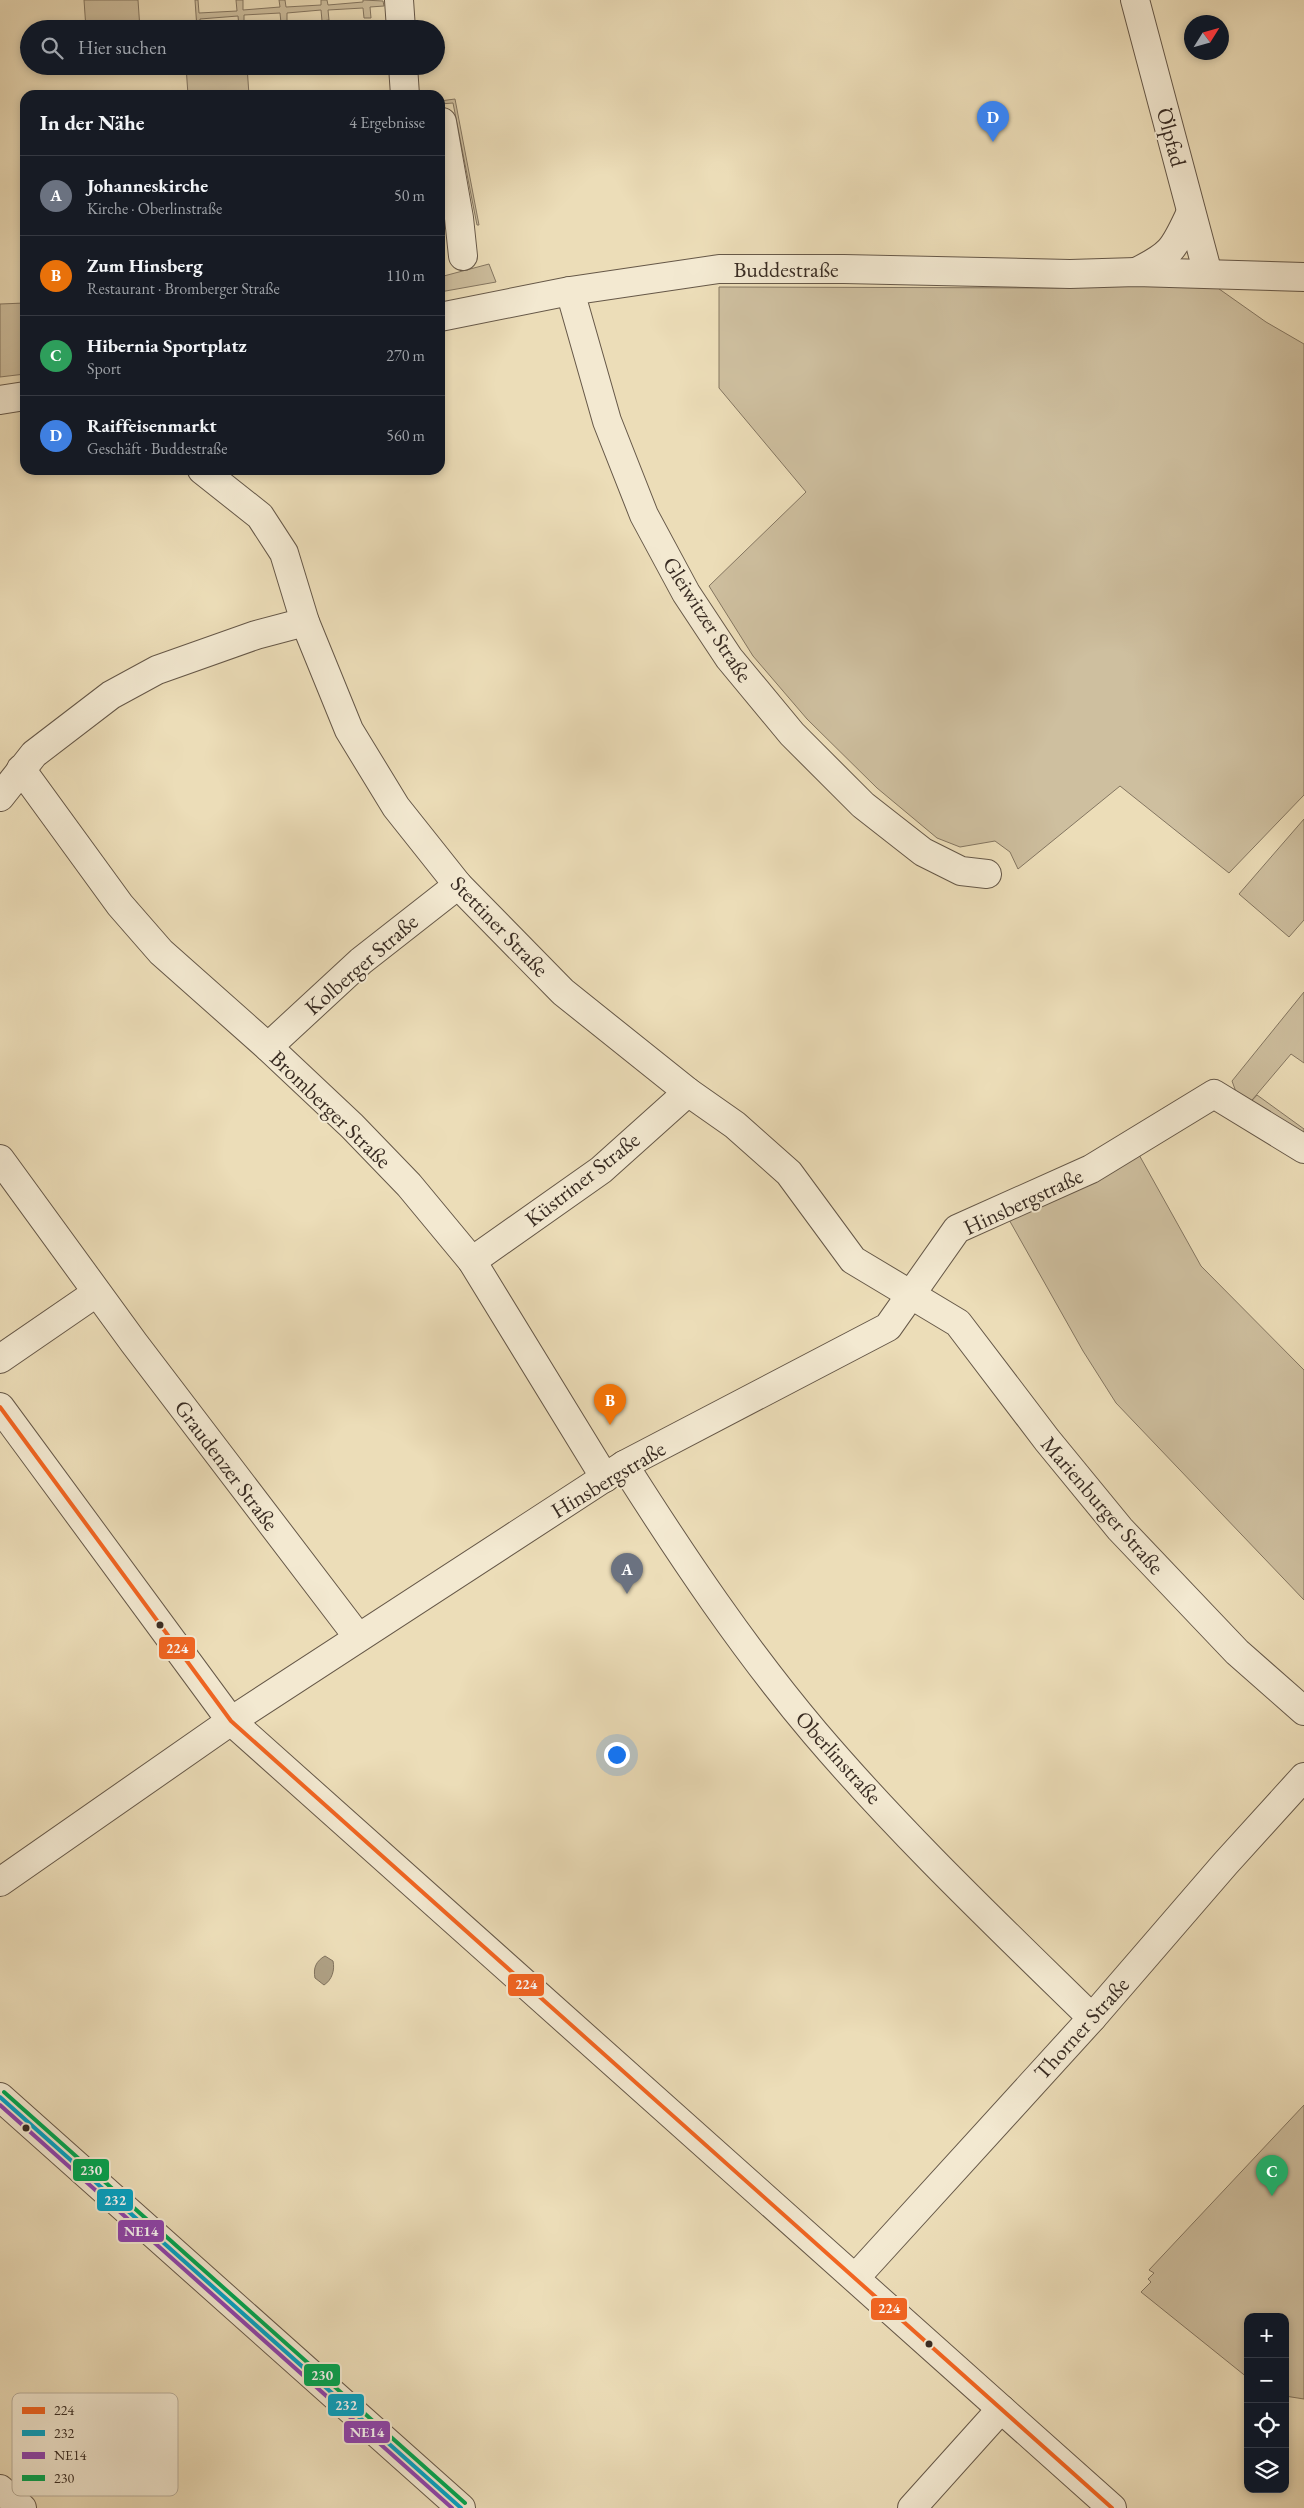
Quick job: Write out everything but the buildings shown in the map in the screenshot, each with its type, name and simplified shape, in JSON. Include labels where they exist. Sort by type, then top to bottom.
[{"type":"street","points":[[399,0],[400,20]]},
{"type":"street","name":"Ölpfad","points":[[1135,0],[1208,274]]},
{"type":"street","points":[[404,75],[405,90]]},
{"type":"street","points":[[445,136],[452,170],[463,256]]},
{"type":"street","name":"Buddestraße","points":[[1136,272],[1158,261],[1174,248],[1191,212]]},
{"type":"street","name":"Buddestraße","points":[[445,316],[570,291],[719,269],[844,269],[1070,274],[1136,272],[1304,277]]},
{"type":"street","name":"Gleiwitzer Straße","points":[[570,291],[607,421],[644,515],[686,592],[729,658],[792,734],[862,805],[922,852],[960,871],[987,874]]},
{"type":"street","points":[[0,400],[20,397]]},
{"type":"street","name":"Stettiner Straße","points":[[208,475],[260,516],[284,553],[304,622],[349,730],[396,807],[458,885],[563,992],[688,1092],[735,1125],[789,1173],[853,1260],[910,1295]]},
{"type":"street","points":[[0,796],[21,769],[52,740],[111,695],[157,670],[256,635],[304,622]]},
{"type":"street","name":"Bromberger Straße","points":[[21,769],[120,905],[162,952],[268,1047],[352,1126],[409,1185],[472,1261],[614,1471]]},
{"type":"street","name":"Kolberger Straße","points":[[268,1047],[360,960],[458,885]]},
{"type":"street","name":"Küstriner Straße","points":[[472,1261],[601,1170],[688,1092]]},
{"type":"street","name":"Hinsbergstraße","points":[[0,1882],[231,1721],[614,1471],[888,1327],[957,1229],[1091,1169],[1214,1094],[1304,1149]]},
{"type":"street","name":"Graudenzer Straße","points":[[0,1159],[96,1292],[358,1637]]},
{"type":"street","points":[[0,1359],[96,1292]]},
{"type":"street","name":"Marienburger Straße","points":[[910,1295],[958,1323],[1047,1440],[1120,1529],[1237,1652],[1304,1711]]},
{"type":"street","points":[[0,1407],[231,1721],[856,2277],[1112,2508]]},
{"type":"street","name":"Oberlinstraße","points":[[614,1471],[806,1722],[924,1852],[1092,2018]]},
{"type":"street","name":"Thorner Straße","points":[[856,2277],[1092,2018],[1224,1864],[1304,1777]]},
{"type":"street","points":[[0,2097],[461,2508]]},
{"type":"street","points":[[912,2508],[1002,2410]]},
{"type":"street","points":[[0,2488],[22,2508]]},
{"type":"shaded area","points":[[84,0],[138,0],[139,20],[85,20]]},
{"type":"shaded area","points":[[195,0],[198,0],[199,13],[237,11],[236,0],[243,0],[243,10],[280,7],[279,0],[285,0],[286,7],[321,5],[321,0],[327,0],[328,5],[363,2],[363,0],[383,1],[384,6],[370,7],[371,18],[364,18],[363,8],[328,10],[329,20],[322,20],[321,10],[287,13],[287,20],[281,20],[280,13],[244,15],[244,20],[238,20],[238,16],[196,20]]},
{"type":"shaded area","points":[[187,75],[248,75],[249,90],[188,90]]},
{"type":"shaded area","points":[[455,99],[479,225],[477,225],[453,103],[445,104],[445,100]]},
{"type":"shaded area","points":[[489,264],[496,282],[445,291],[445,276]]},
{"type":"shaded area","points":[[1205,279],[1266,322],[1304,344],[1304,795],[1229,873],[1120,786],[1018,869],[1010,852],[995,841],[960,847],[937,838],[877,788],[807,719],[753,656],[709,586],[806,492],[719,388],[719,287],[1057,288]]},
{"type":"shaded area","points":[[20,303],[20,375],[0,377],[0,304]]},
{"type":"shaded area","points":[[1304,819],[1304,920],[1289,937],[1239,894]]},
{"type":"shaded area","points":[[1304,992],[1304,1063],[1291,1054],[1247,1106],[1257,1095],[1304,1129],[1304,1148],[1243,1111],[1232,1081]]},
{"type":"shaded area","points":[[1133,1144],[1201,1266],[1304,1370],[1304,1600],[1116,1403],[1083,1351],[1003,1209]]},
{"type":"shaded area","points":[[325,1956],[333,1961],[334,1968],[331,1978],[324,1985],[315,1978],[314,1971],[319,1960]]},
{"type":"shaded area","points":[[1304,2105],[1304,2399],[1289,2397],[1289,2313],[1244,2313],[1244,2375],[1141,2292],[1151,2282],[1148,2279],[1154,2273],[1149,2270]]},
{"type":"transit line","name":"224","points":[[0,1407],[231,1721],[1112,2508]]},
{"type":"transit line","name":"230","points":[[4,2092],[465,2503]]},
{"type":"transit line","name":"232","points":[[0,2097],[461,2508]]},
{"type":"transit line","name":"NE14","points":[[0,2105],[452,2508]]},
{"type":"place","name":"Raiffeisenmarkt","points":[[993,142]]},
{"type":"place","name":"Zum Hinsberg","points":[[610,1425]]},
{"type":"place","name":"Johanneskirche","points":[[627,1594]]},
{"type":"place","name":"Hibernia Sportplatz","points":[[1272,2196]]}]
